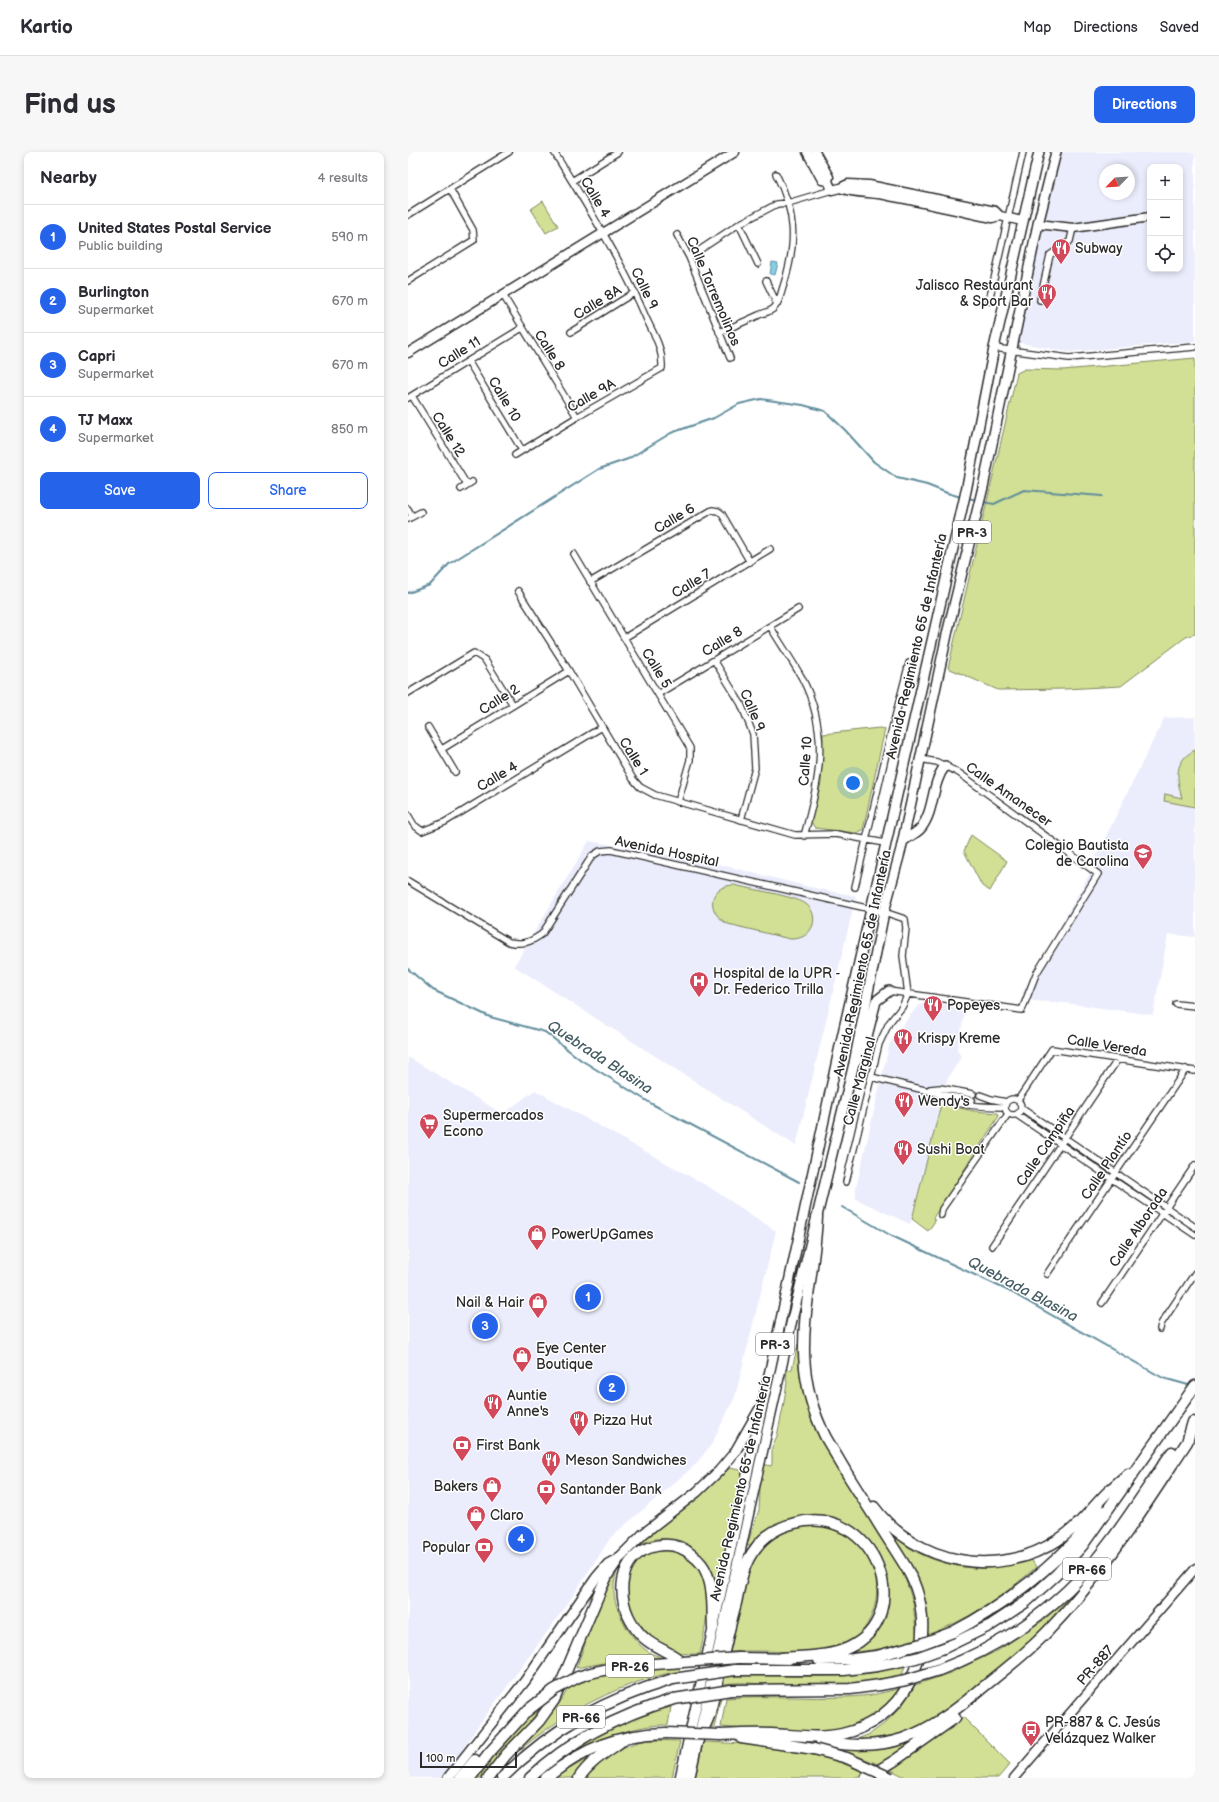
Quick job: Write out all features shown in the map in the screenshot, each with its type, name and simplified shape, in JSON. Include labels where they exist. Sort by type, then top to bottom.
[{"type":"highway","points":[[546,1778],[577,1756],[592,1748],[628,1736],[666,1733],[721,1735],[754,1733],[820,1736],[856,1730],[878,1719],[900,1698],[907,1688],[916,1669],[921,1645],[922,1626],[920,1604],[910,1576],[826,1438],[815,1416],[805,1379],[804,1334],[808,1285],[815,1244],[817,1217]]},
{"type":"highway","name":"PR-66","points":[[502,1778],[532,1750],[572,1721],[613,1700],[647,1687],[673,1679],[735,1670],[844,1670],[877,1666],[916,1658],[944,1648],[991,1626],[1026,1602],[1056,1575],[1082,1546],[1195,1386]]},
{"type":"highway","points":[[866,1778],[894,1761],[961,1714],[992,1689],[1026,1657],[1076,1599],[1109,1557],[1187,1442],[1194,1421]]},
{"type":"highway","name":"PR-66","points":[[530,1778],[561,1752],[606,1724],[645,1707],[674,1699],[731,1690],[850,1689],[880,1685],[906,1680],[939,1670],[973,1656],[1007,1637],[1037,1616],[1068,1590],[1115,1533],[1194,1421]]},
{"type":"highway","points":[[851,1481],[894,1530],[914,1544],[950,1558],[987,1562],[1002,1561],[1034,1553],[1057,1541],[1078,1524],[1110,1489],[1139,1465]]},
{"type":"highway","points":[[782,1658],[834,1660],[877,1656],[921,1644],[953,1632],[990,1612],[1039,1575],[1076,1540],[1139,1465]]},
{"type":"highway","points":[[697,1742],[710,1714],[743,1572],[755,1549],[771,1534],[790,1524],[810,1520],[827,1521],[849,1530],[865,1544],[879,1566],[883,1588],[879,1615],[870,1632],[848,1649],[821,1655],[782,1658]]},
{"type":"highway","points":[[682,1662],[676,1657],[648,1642],[634,1626],[628,1616],[621,1584],[626,1568],[631,1560],[644,1550],[658,1545],[674,1545],[689,1552],[702,1565],[711,1584],[712,1628]]},
{"type":"highway","points":[[488,1778],[506,1755],[539,1720],[554,1700],[608,1574],[619,1558]]},
{"type":"highway","points":[[799,1736],[824,1742],[862,1744],[887,1742],[909,1736],[937,1722],[957,1709],[1047,1632]]},
{"type":"highway","name":"PR-26","points":[[470,1778],[528,1710],[554,1690],[578,1677],[597,1671],[623,1667],[739,1658],[782,1658]]},
{"type":"highway","points":[[460,1778],[485,1748],[506,1734]]},
{"type":"highway","points":[[721,1735],[814,1749],[866,1765],[891,1778]]},
{"type":"highway","points":[[579,1778],[588,1766],[604,1752],[628,1736]]},
{"type":"highway","name":"Avenida Regimiento 65 de Infantería","points":[[689,1778],[697,1742]]},
{"type":"main road","name":"Avenida Regimiento 65 de Infantería","points":[[680,1778],[885,843],[966,491],[994,348],[1039,152]]},
{"type":"main road","name":"Avenida Regimiento 65 de Infantería","points":[[697,1742],[789,1331],[854,1063],[884,912],[903,841],[948,630],[983,487],[1038,224],[1056,152]]},
{"type":"main road","points":[[903,841],[920,829],[927,818],[939,774],[945,766]]},
{"type":"main road","points":[[854,1063],[863,1052],[876,1001],[889,991]]},
{"type":"main road","points":[[448,1778],[525,1681],[596,1578],[608,1564],[619,1558],[643,1534],[698,1492],[719,1471],[736,1452],[764,1398]]},
{"type":"street","points":[[408,214],[509,152]]},
{"type":"street","name":"Calle 4","points":[[554,152],[604,234]]},
{"type":"street","points":[[572,180],[618,152]]},
{"type":"street","points":[[408,353],[604,234],[735,152]]},
{"type":"street","points":[[810,152],[822,180],[828,181],[836,189]]},
{"type":"street","points":[[989,301],[1023,152]]},
{"type":"street","points":[[719,332],[772,309],[777,304],[793,245],[793,221],[784,190],[776,174]]},
{"type":"street","points":[[408,281],[474,240],[473,230],[450,189]]},
{"type":"street","points":[[689,257],[739,224],[777,204],[788,203],[836,189],[850,192],[904,195],[974,210],[995,211],[1000,216],[1022,221]]},
{"type":"street","points":[[1038,224],[1072,228],[1147,217]]},
{"type":"street","points":[[739,224],[758,264]]},
{"type":"street","points":[[1040,300],[1050,255],[1070,241],[1072,228]]},
{"type":"street","name":"Calle 9","points":[[604,234],[635,292],[663,355]]},
{"type":"street","name":"Calle Torremolinos","points":[[677,235],[689,257],[730,358]]},
{"type":"street","points":[[766,281],[777,304]]},
{"type":"street","name":"Calle 8A","points":[[571,332],[635,292]]},
{"type":"street","name":"Calle 8","points":[[502,295],[577,417]]},
{"type":"street","name":"Calle 11","points":[[410,397],[522,328]]},
{"type":"street","points":[[994,348],[1011,352],[1069,358],[1195,347]]},
{"type":"street","name":"Calle 9A","points":[[515,455],[662,368],[663,355]]},
{"type":"street","name":"Calle 10","points":[[468,361],[522,450]]},
{"type":"street","name":"Calle 12","points":[[410,397],[469,484],[461,489]]},
{"type":"street","points":[[408,509],[410,517],[420,512]]},
{"type":"street","name":"Calle 6","points":[[590,582],[712,510],[718,511],[722,514],[750,562]]},
{"type":"street","name":"Calle 7","points":[[624,638],[770,549]]},
{"type":"street","name":"Calle 5","points":[[574,554],[690,748],[690,760],[678,802]]},
{"type":"street","name":"Calle 1","points":[[518,591],[569,671],[633,780],[640,787],[655,795],[795,835],[804,836],[836,834],[885,843]]},
{"type":"street","name":"Calle 8","points":[[658,694],[798,609]]},
{"type":"street","name":"Calle 10","points":[[770,626],[802,679],[812,703],[818,726],[820,749],[819,775],[804,836]]},
{"type":"street","points":[[408,693],[474,653],[485,660],[513,705]]},
{"type":"street","name":"Calle 9","points":[[714,660],[741,704],[753,734],[755,768],[740,820]]},
{"type":"street","points":[[855,887],[909,663]]},
{"type":"street","name":"Calle 2","points":[[442,749],[569,671]]},
{"type":"street","name":"Calle 4","points":[[408,815],[414,825],[422,832],[445,822],[602,726]]},
{"type":"street","points":[[428,727],[455,772]]},
{"type":"street","name":"Calle Amanecer","points":[[908,994],[1022,1010],[1036,974],[1098,874],[959,773],[937,762],[920,759]]},
{"type":"street","name":"Avenida Hospital","points":[[408,881],[509,942],[519,944],[535,939],[542,934],[592,856],[600,851],[618,852],[884,912]]},
{"type":"street","points":[[884,912],[905,919],[906,928],[903,956],[908,994],[889,991]]},
{"type":"street","name":"Calle Marginal","points":[[846,1182],[879,1044],[889,1023],[902,1008],[908,994]]},
{"type":"street","points":[[1176,1004],[1195,1006]]},
{"type":"street","name":"Calle Vereda","points":[[1018,1100],[1052,1049],[1195,1071]]},
{"type":"street","name":"Calle Campiña","points":[[992,1246],[1118,1059]]},
{"type":"street","name":"Calle Plantío","points":[[1047,1274],[1186,1069]]},
{"type":"street","points":[[871,1077],[926,1090],[948,1101],[971,1106],[1006,1104],[1011,1099],[1018,1100],[1022,1108],[1064,1139],[1195,1227]]},
{"type":"street","points":[[926,1090],[940,1088],[972,1097]]},
{"type":"street","points":[[980,1095],[1006,1104]]},
{"type":"street","points":[[978,1102],[985,1106]]},
{"type":"street","points":[[940,1215],[942,1209],[1008,1114],[1006,1104]]},
{"type":"street","points":[[1017,1115],[1022,1108]]},
{"type":"street","points":[[1008,1114],[1017,1115],[1195,1236]]},
{"type":"street","name":"Calle Alborada","points":[[1102,1303],[1195,1165]]},
{"type":"street","points":[[1160,1329],[1161,1324],[1195,1273]]},
{"type":"street","name":"PR-887","points":[[1014,1778],[1195,1569]]},
{"type":"shaded area","points":[[1057,152],[1195,152],[1195,341],[1068,352],[1015,342]]},
{"type":"shaded area","name":"Colegio Bautista de Carolina","points":[[1195,717],[1195,937],[1168,934],[1153,1015],[1065,1003],[1033,1001],[1022,994],[1089,875],[1092,865],[1164,718]]},
{"type":"shaded area","name":"Hospital de la UPR - Dr. Federico Trilla","points":[[589,841],[714,863],[810,887],[856,896],[796,1146],[514,966]]},
{"type":"shaded area","points":[[925,1002],[966,1008],[957,1049],[961,1057],[947,1080],[910,1224],[856,1199],[856,1188],[889,1046],[894,1036],[917,1007]]},
{"type":"shaded area","points":[[408,1057],[503,1114],[535,1090],[709,1187],[776,1231],[735,1397],[711,1445],[695,1465],[611,1537],[564,1609],[478,1726],[443,1778],[408,1778]]},
{"type":"green space","points":[[543,201],[558,226],[546,233],[531,209]]},
{"type":"green space","points":[[1195,358],[1195,634],[1186,637],[1121,686],[998,690],[948,668],[1017,373],[1025,369],[1063,370]]},
{"type":"green space","points":[[879,728],[885,729],[863,830],[856,833],[815,828],[811,822],[821,783],[823,734]]},
{"type":"green space","points":[[1195,750],[1195,807],[1164,801],[1165,794],[1182,798],[1178,770],[1183,759]]},
{"type":"green space","points":[[971,835],[1007,861],[990,891],[982,886],[964,851]]},
{"type":"green space","points":[[734,885],[792,898],[806,904],[812,912],[814,919],[813,926],[807,934],[802,937],[790,939],[728,924],[716,913],[713,907],[713,901],[714,895],[719,890]]},
{"type":"green space","points":[[941,1104],[974,1111],[998,1113],[999,1116],[933,1218],[935,1221],[928,1231],[912,1219]]},
{"type":"green space","points":[[798,1344],[800,1377],[810,1415],[829,1454],[903,1572],[913,1602],[917,1639],[885,1648],[850,1653],[850,1651],[867,1641],[873,1634],[882,1565],[870,1545],[856,1531],[840,1521],[822,1516],[804,1516],[785,1521],[767,1531],[750,1545],[747,1545],[759,1510],[760,1491],[758,1482],[763,1464],[771,1466],[772,1464],[772,1447],[777,1436],[783,1408],[787,1382],[787,1370],[792,1369]]},
{"type":"green space","points":[[730,1468],[745,1471],[718,1585],[713,1585],[711,1577],[673,1542],[670,1540],[660,1539],[650,1540],[640,1544],[625,1559],[615,1577],[615,1602],[625,1625],[642,1647],[662,1658],[626,1659],[576,1668],[585,1644],[585,1638],[609,1580],[626,1556],[650,1533],[707,1489]]},
{"type":"green space","points":[[820,1525],[837,1531],[857,1543],[870,1561],[875,1575],[877,1589],[875,1604],[870,1618],[863,1630],[852,1640],[835,1649],[798,1652],[730,1652],[746,1575],[753,1559],[767,1541],[792,1527]]},
{"type":"green space","points":[[890,1534],[917,1552],[946,1564],[968,1568],[988,1568],[1031,1559],[1036,1567],[998,1598],[984,1607],[957,1622],[927,1635],[927,1607],[920,1585],[915,1574]]},
{"type":"green space","points":[[664,1550],[683,1555],[695,1564],[703,1576],[707,1590],[707,1606],[706,1622],[700,1654],[677,1652],[656,1643],[647,1636],[639,1626],[628,1602],[626,1590],[627,1578],[632,1567],[643,1556]]},
{"type":"green space","points":[[1075,1592],[1030,1643],[949,1710],[922,1726],[902,1734],[875,1740],[857,1739],[870,1734],[885,1723],[902,1706],[915,1685],[950,1673],[997,1651],[1045,1619]]},
{"type":"green space","points":[[905,1666],[902,1675],[873,1681],[844,1684],[815,1686],[747,1683],[724,1684],[725,1677],[732,1676],[841,1676],[884,1671]]},
{"type":"green space","points":[[680,1667],[679,1671],[629,1685],[581,1707],[537,1736],[498,1770],[546,1721],[555,1710],[568,1688],[581,1682],[609,1674],[637,1670]]},
{"type":"green space","points":[[901,1688],[876,1714],[863,1722],[850,1727],[820,1732],[804,1732],[721,1727],[726,1698],[853,1697],[871,1695]]},
{"type":"green space","points":[[721,1698],[714,1727],[711,1727],[717,1699]]},
{"type":"green space","points":[[542,1705],[525,1729],[503,1750],[481,1778],[474,1778],[506,1740]]},
{"type":"green space","points":[[671,1707],[668,1725],[655,1725],[629,1730],[616,1734],[568,1755],[567,1754],[591,1738],[617,1726],[644,1715]]},
{"type":"green space","points":[[963,1717],[1010,1764],[998,1778],[907,1778],[891,1770]]},
{"type":"green space","points":[[924,1735],[878,1764],[833,1747]]},
{"type":"green space","points":[[647,1740],[680,1741],[672,1778],[581,1778],[594,1764],[611,1753],[629,1745]]},
{"type":"green space","points":[[703,1742],[744,1744],[786,1749],[826,1758],[865,1773],[854,1778],[695,1778]]},
{"type":"green space","points":[[585,1760],[587,1763],[574,1778],[554,1778]]},
{"type":"water","points":[[772,262],[778,263],[775,275],[770,274]]},
{"type":"waterway","points":[[408,593],[430,585],[449,564],[599,469],[628,459],[671,433],[714,418],[739,404],[761,399],[803,405],[825,411],[845,430],[874,462],[897,478],[927,485],[961,497]]},
{"type":"waterway","points":[[983,502],[994,504],[1024,490],[1102,496]]},
{"type":"waterway","points":[[968,498],[977,500]]},
{"type":"waterway","name":"Quebrada Blasina","points":[[408,969],[433,990],[490,1017],[545,1032],[581,1060],[652,1104],[799,1182]]},
{"type":"waterway","name":"Quebrada Blasina","points":[[842,1207],[890,1235],[1011,1292],[1163,1378],[1192,1386]]},
{"type":"tunnel","points":[[972,1100],[978,1102]]},
{"type":"place","name":"Subway","points":[[1061,265]]},
{"type":"place","name":"Jalisco Restaurant & Sport Bar","points":[[1047,310]]},
{"type":"place","name":"Colegio Bautista de Carolina","points":[[1143,870]]},
{"type":"place","name":"Hospital de la UPR - Dr. Federico Trilla","points":[[699,998]]},
{"type":"place","name":"Popeyes","points":[[933,1022]]},
{"type":"place","name":"Krispy Kreme","points":[[903,1055]]},
{"type":"place","name":"Wendy's","points":[[904,1118]]},
{"type":"place","name":"Supermercados Econo","points":[[429,1140]]},
{"type":"place","name":"Sushi Boat","points":[[903,1166]]},
{"type":"place","name":"PowerUpGames","points":[[537,1251]]},
{"type":"place","name":"United States Postal Service","points":[[588,1297]]},
{"type":"place","name":"Nail & Hair","points":[[538,1319]]},
{"type":"place","name":"Capri","points":[[485,1326]]},
{"type":"place","name":"Eye Center Boutique","points":[[522,1373]]},
{"type":"place","name":"Burlington","points":[[612,1388]]},
{"type":"place","name":"Auntie Anne's","points":[[493,1420]]},
{"type":"place","name":"Pizza Hut","points":[[579,1437]]},
{"type":"place","name":"First Bank","points":[[462,1462]]},
{"type":"place","name":"Meson Sandwiches","points":[[551,1477]]},
{"type":"place","name":"Bakers","points":[[492,1503]]},
{"type":"place","name":"Santander Bank","points":[[546,1506]]},
{"type":"place","name":"Claro","points":[[476,1532]]},
{"type":"place","name":"TJ Maxx","points":[[521,1539]]},
{"type":"place","name":"Popular","points":[[484,1564]]},
{"type":"place","name":"PR-887 & C. Jesús Velázquez Walker","points":[[1031,1747]]}]
